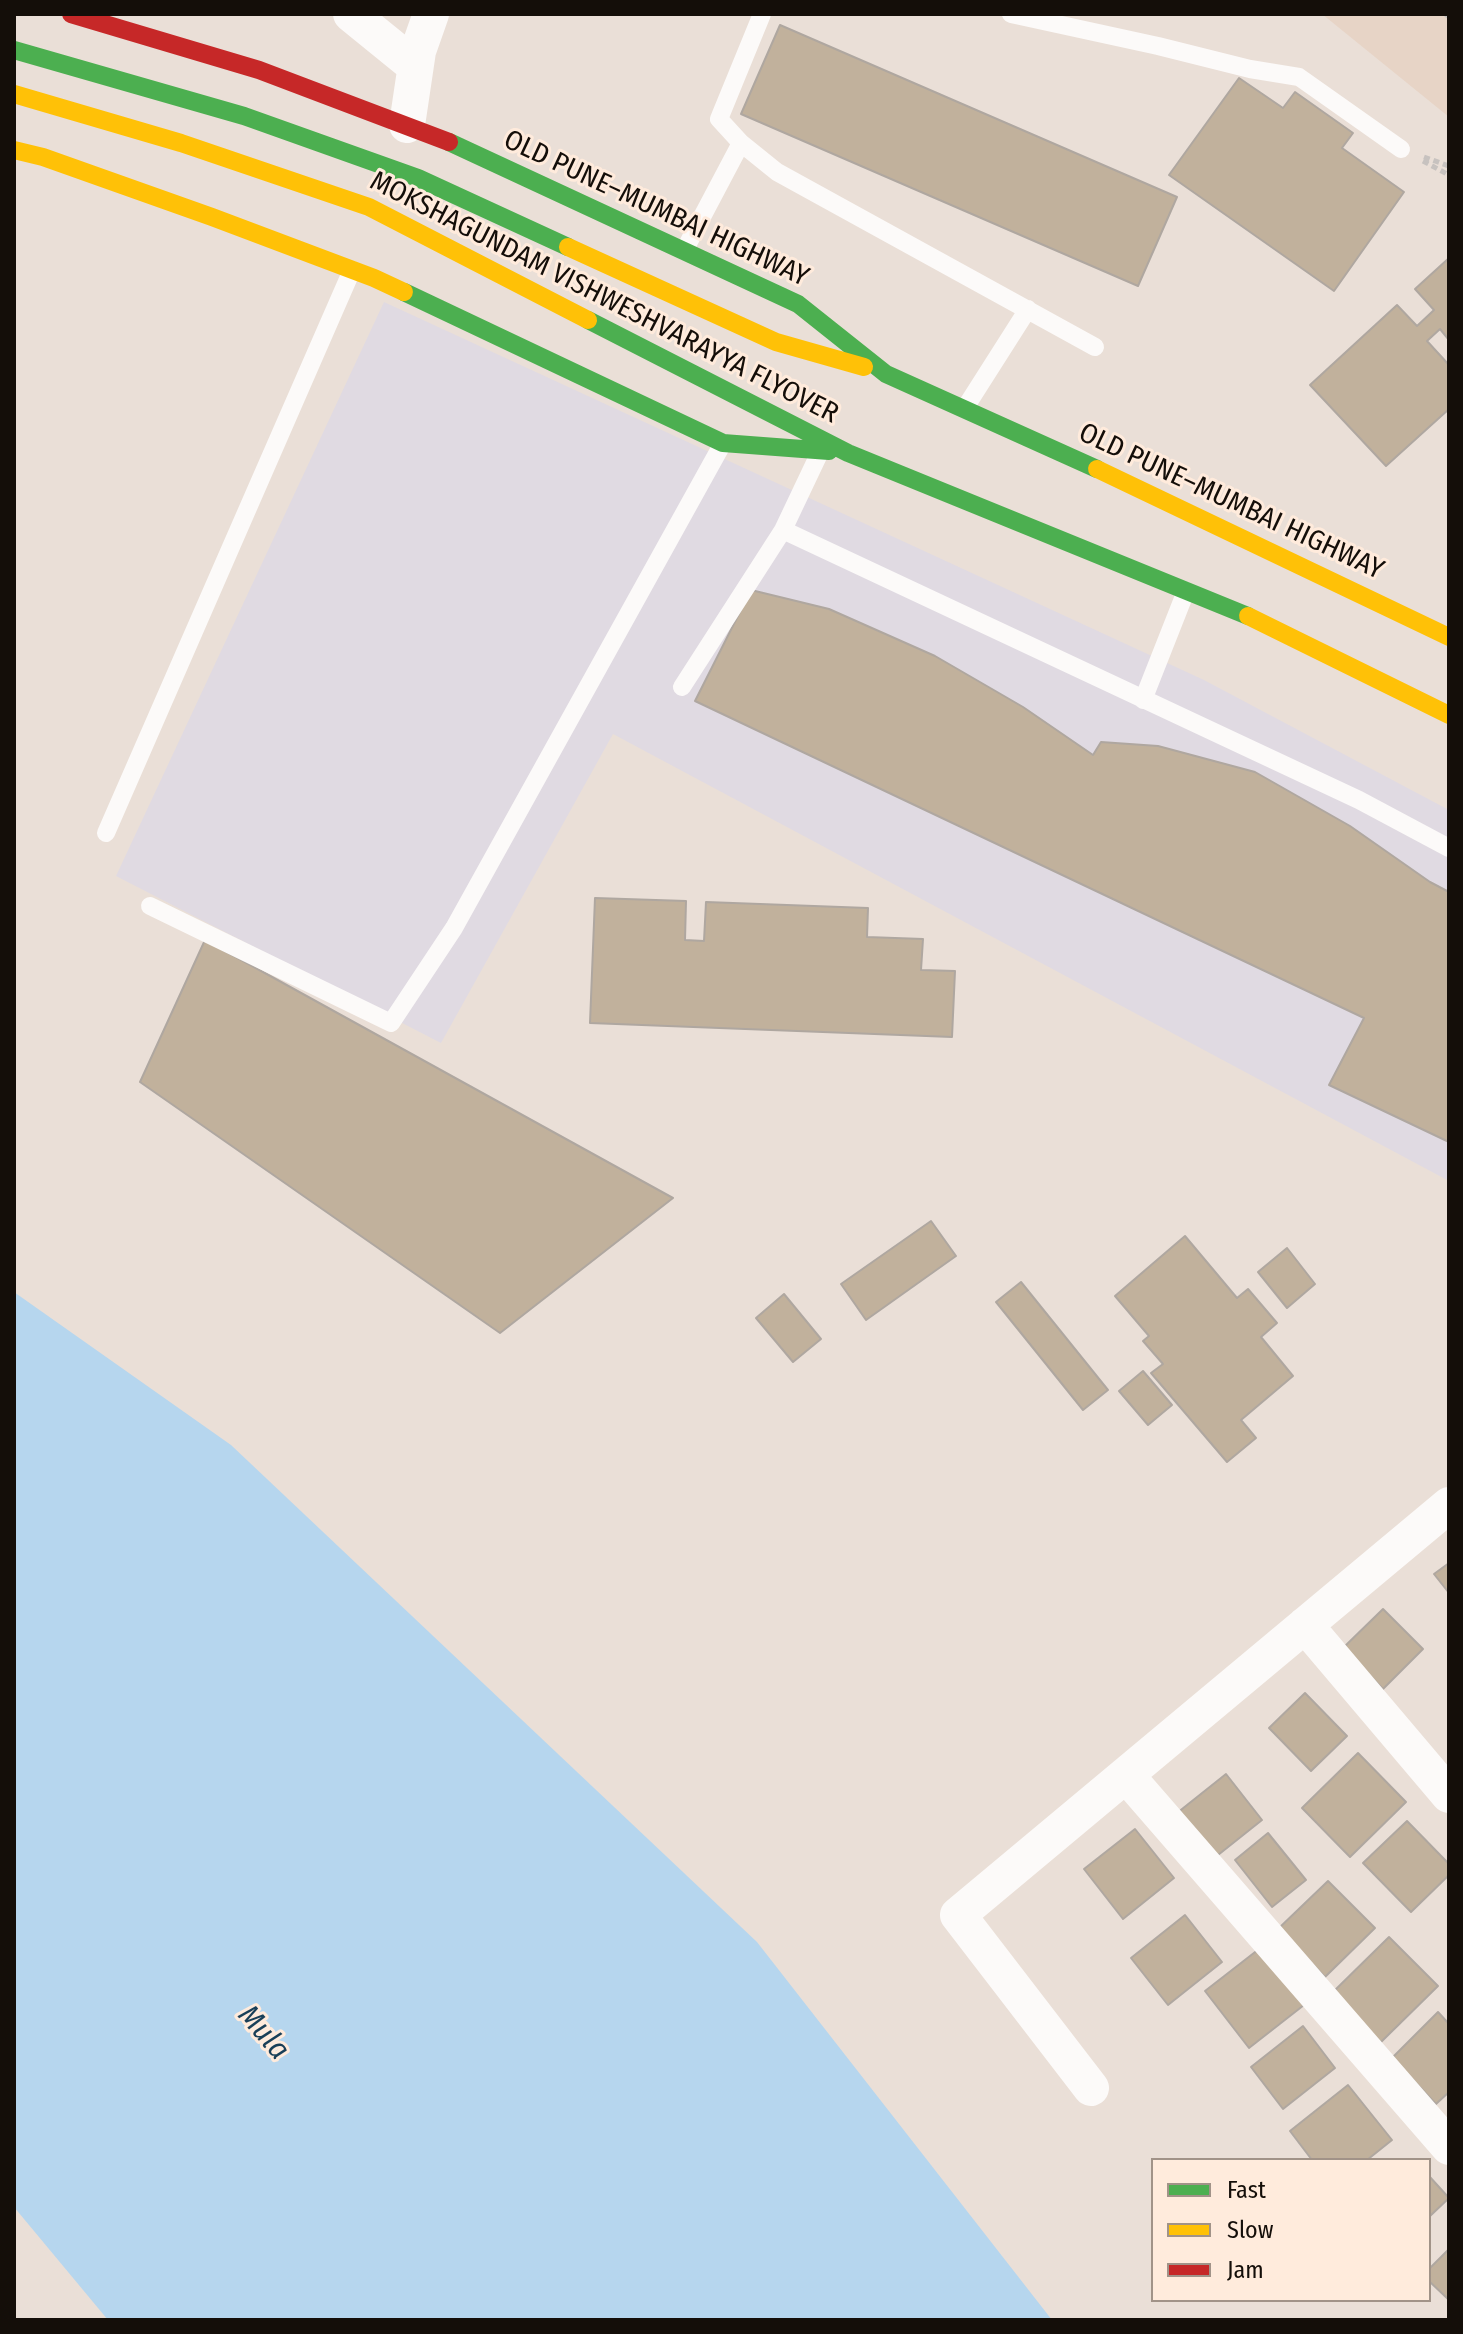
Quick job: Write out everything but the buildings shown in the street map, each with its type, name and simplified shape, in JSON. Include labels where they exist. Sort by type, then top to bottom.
[{"type":"highway","name":"OLD PUNE–MUMBAI HIGHWAY","points":[[71,14],[259,70],[407,125],[798,304],[886,374],[1282,555],[1449,637]]},
{"type":"highway","name":"MOKSHAGUNDAM VISHWESHVARAYYA FLYOVER","points":[[14,50],[244,116],[418,178],[776,342],[886,374]]},
{"type":"highway","name":"MOKSHAGUNDAM VISHWESHVARAYYA FLYOVER","points":[[14,94],[181,143],[369,207],[848,453]]},
{"type":"highway","points":[[14,150],[142,192],[352,270],[723,443],[848,453],[1252,618],[1449,715]]},
{"type":"street","points":[[351,14],[415,66]]},
{"type":"street","points":[[407,125],[415,66],[431,14]]},
{"type":"street","points":[[1091,2088],[958,1915],[1449,1505]]},
{"type":"street","points":[[1305,1625],[1449,1795]]},
{"type":"street","points":[[1126,1775],[1449,2147]]},
{"type":"lane","points":[[762,14],[719,119],[741,143],[777,172],[1095,347]]},
{"type":"lane","points":[[1011,14],[1250,69],[1299,77],[1401,149]]},
{"type":"lane","points":[[684,251],[741,143]]},
{"type":"lane","points":[[106,833],[352,270]]},
{"type":"lane","points":[[965,408],[1028,309]]},
{"type":"lane","points":[[150,906],[391,1023],[454,928],[723,443]]},
{"type":"lane","points":[[682,687],[783,530],[821,450]]},
{"type":"lane","points":[[783,530],[1359,800],[1449,848]]},
{"type":"lane","points":[[1143,700],[1186,591]]},
{"type":"shaded area","points":[[1322,14],[1449,14],[1449,117]]},
{"type":"shaded area","points":[[384,302],[1204,680],[1449,810],[1449,1181],[613,734],[441,1043],[116,876]]},
{"type":"water","name":"Mula","points":[[14,1292],[231,1445],[757,1942],[1052,2320],[108,2320],[14,2207]]},
{"type":"traffic: fast","points":[[14,50],[244,116],[418,178],[568,247]]},
{"type":"traffic: fast","points":[[449,142],[798,304],[886,374],[1097,469]]},
{"type":"traffic: fast","points":[[404,292],[723,443],[829,451]]},
{"type":"traffic: fast","points":[[588,320],[848,453],[1248,616]]},
{"type":"traffic: slow","points":[[14,94],[181,143],[369,207],[588,320]]},
{"type":"traffic: slow","points":[[14,150],[43,157],[212,217],[404,292]]},
{"type":"traffic: slow","points":[[568,247],[776,342],[864,367]]},
{"type":"traffic: slow","points":[[1097,469],[1449,637]]},
{"type":"traffic: slow","points":[[1248,616],[1449,715]]},
{"type":"traffic: jam","points":[[71,14],[259,70],[449,142]]}]
